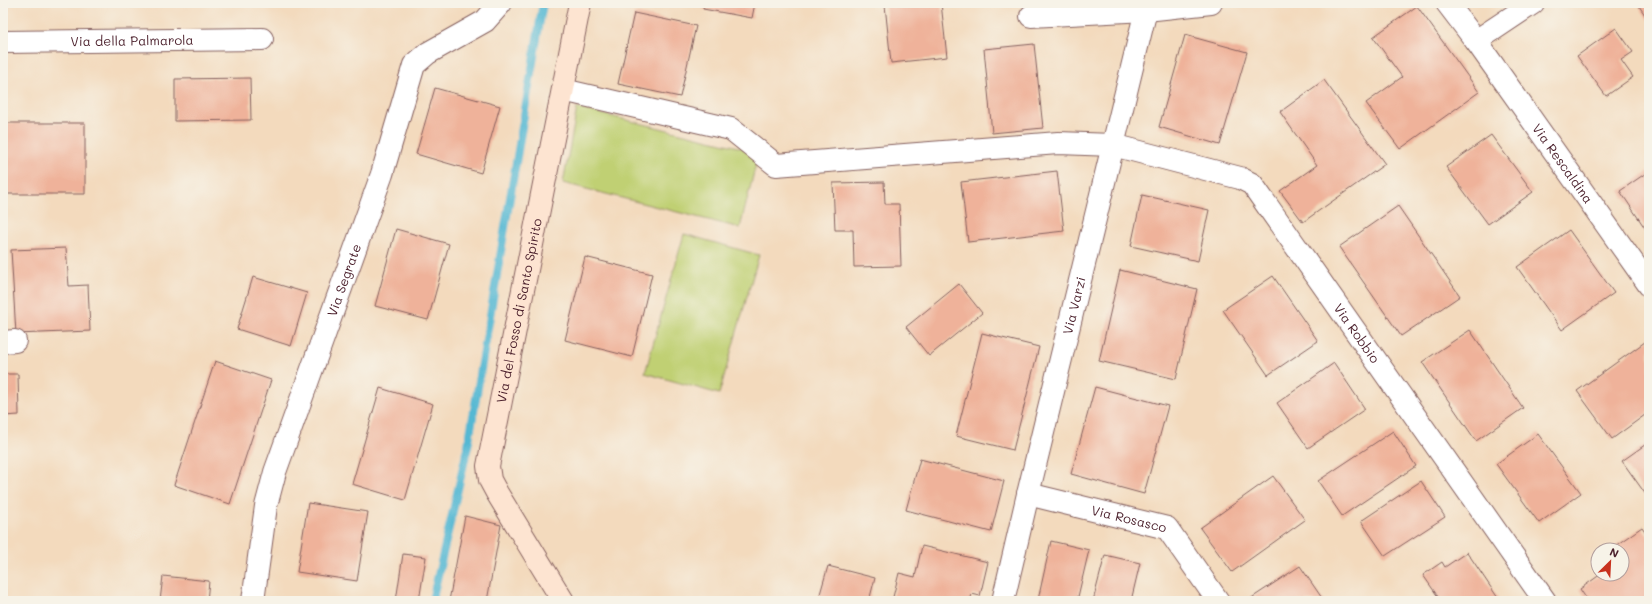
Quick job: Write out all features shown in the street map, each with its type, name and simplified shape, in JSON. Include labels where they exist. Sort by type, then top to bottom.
[{"type":"street","name":"Via Segrate","points":[[253,601],[266,506],[275,472],[382,174],[414,65],[428,53],[485,21],[501,3]]},
{"type":"street","name":"Via del Fosso di Santo Spirito","points":[[563,601],[497,493],[490,480],[488,470],[580,3]]},
{"type":"street","points":[[1031,16],[1146,10],[1211,3]]},
{"type":"street","name":"Via Rescaldina","points":[[1447,3],[1476,41],[1649,285]]},
{"type":"street","points":[[1476,41],[1533,3]]},
{"type":"street","name":"Via Varzi","points":[[1003,601],[1146,10]]},
{"type":"street","name":"Via della Palmarola","points":[[3,42],[262,39]]},
{"type":"street","name":"Via Robbio","points":[[563,90],[731,129],[776,165],[1058,143],[1113,145],[1240,178],[1252,184],[1545,601]]},
{"type":"street","name":"Via Rosasco","points":[[1028,494],[1167,528],[1218,601]]},
{"type":"green space","points":[[577,108],[759,152],[740,228],[563,183]]},
{"type":"green space","points":[[684,234],[759,255],[719,394],[645,373]]},
{"type":"building","points":[[704,3],[755,3],[752,18],[703,9]]},
{"type":"building","points":[[904,3],[941,3],[947,57],[891,63],[885,5]]},
{"type":"building","points":[[1637,3],[1649,3],[1649,21]]},
{"type":"building","points":[[1417,6],[1479,92],[1400,149],[1366,103],[1402,77],[1373,37]]},
{"type":"building","points":[[634,13],[696,26],[680,97],[618,84]]},
{"type":"building","points":[[1616,28],[1633,52],[1621,60],[1633,77],[1606,96],[1577,56]]},
{"type":"building","points":[[1185,35],[1247,52],[1220,145],[1159,127]]},
{"type":"building","points":[[1034,44],[1043,128],[992,133],[984,49]]},
{"type":"building","points":[[250,78],[251,120],[175,121],[175,79]]},
{"type":"building","points":[[1324,80],[1385,164],[1303,222],[1280,191],[1317,165],[1280,112]]},
{"type":"building","points":[[435,88],[500,106],[481,173],[416,154]]},
{"type":"building","points":[[3,123],[85,123],[85,194],[3,194]]},
{"type":"building","points":[[1491,135],[1533,192],[1488,224],[1446,167]]},
{"type":"building","points":[[1057,171],[1064,231],[968,242],[961,182]]},
{"type":"building","points":[[1649,171],[1649,234],[1620,191]]},
{"type":"building","points":[[884,182],[885,204],[899,204],[901,266],[854,267],[853,230],[835,230],[833,183]]},
{"type":"building","points":[[1142,195],[1209,210],[1198,261],[1131,246]]},
{"type":"building","points":[[1398,206],[1460,296],[1401,336],[1339,247]]},
{"type":"building","points":[[396,229],[449,244],[428,320],[375,306]]},
{"type":"building","points":[[1569,230],[1614,293],[1562,330],[1517,267]]},
{"type":"building","points":[[66,248],[69,286],[88,285],[90,331],[16,334],[11,250]]},
{"type":"building","points":[[585,257],[652,274],[632,357],[565,340]]},
{"type":"building","points":[[1120,270],[1197,289],[1176,379],[1099,361]]},
{"type":"building","points":[[1273,276],[1318,341],[1268,375],[1223,310]]},
{"type":"building","points":[[253,277],[307,293],[291,346],[237,329]]},
{"type":"building","points":[[959,284],[982,313],[929,356],[906,327]]},
{"type":"building","points":[[1470,330],[1523,408],[1476,441],[1422,362]]},
{"type":"building","points":[[982,333],[1039,347],[1013,450],[956,436]]},
{"type":"building","points":[[1649,339],[1649,412],[1612,439],[1577,391]]},
{"type":"building","points":[[215,361],[271,380],[230,504],[174,485]]},
{"type":"building","points":[[1334,363],[1365,409],[1308,448],[1277,403]]},
{"type":"building","points":[[3,374],[18,374],[19,415],[3,416]]},
{"type":"building","points":[[1095,387],[1168,406],[1144,494],[1071,474]]},
{"type":"building","points":[[380,388],[433,404],[405,500],[352,484]]},
{"type":"building","points":[[1393,431],[1416,466],[1342,516],[1318,481]]},
{"type":"building","points":[[1538,434],[1581,493],[1539,523],[1496,464]]},
{"type":"building","points":[[1649,442],[1649,499],[1622,461]]},
{"type":"building","points":[[920,459],[1004,481],[991,532],[906,510]]},
{"type":"building","points":[[1273,476],[1305,520],[1232,572],[1200,528]]},
{"type":"building","points":[[1421,481],[1445,517],[1385,556],[1361,521]]},
{"type":"building","points":[[308,503],[368,512],[357,581],[297,572]]},
{"type":"building","points":[[3,512],[5,512],[4,529],[3,529]]},
{"type":"building","points":[[465,516],[501,525],[487,601],[449,601]]},
{"type":"building","points":[[1642,527],[1649,537],[1649,601],[1588,601],[1580,589],[1590,582],[1630,582],[1630,542],[1621,542]]},
{"type":"building","points":[[1051,541],[1089,550],[1077,601],[1038,600]]},
{"type":"building","points":[[922,546],[988,562],[980,596],[972,594],[970,601],[892,601],[899,573],[915,577]]},
{"type":"building","points":[[1467,552],[1500,601],[1441,601],[1423,575],[1442,562],[1445,567]]},
{"type":"building","points":[[403,554],[426,557],[419,601],[396,601]]},
{"type":"building","points":[[1105,555],[1140,563],[1131,601],[1093,601]]},
{"type":"building","points":[[828,566],[875,578],[869,601],[818,601]]},
{"type":"building","points":[[1300,566],[1324,601],[1247,601]]},
{"type":"building","points":[[163,576],[209,581],[207,601],[160,601]]},
{"type":"waterway","points":[[432,601],[468,446],[543,3]]}]
